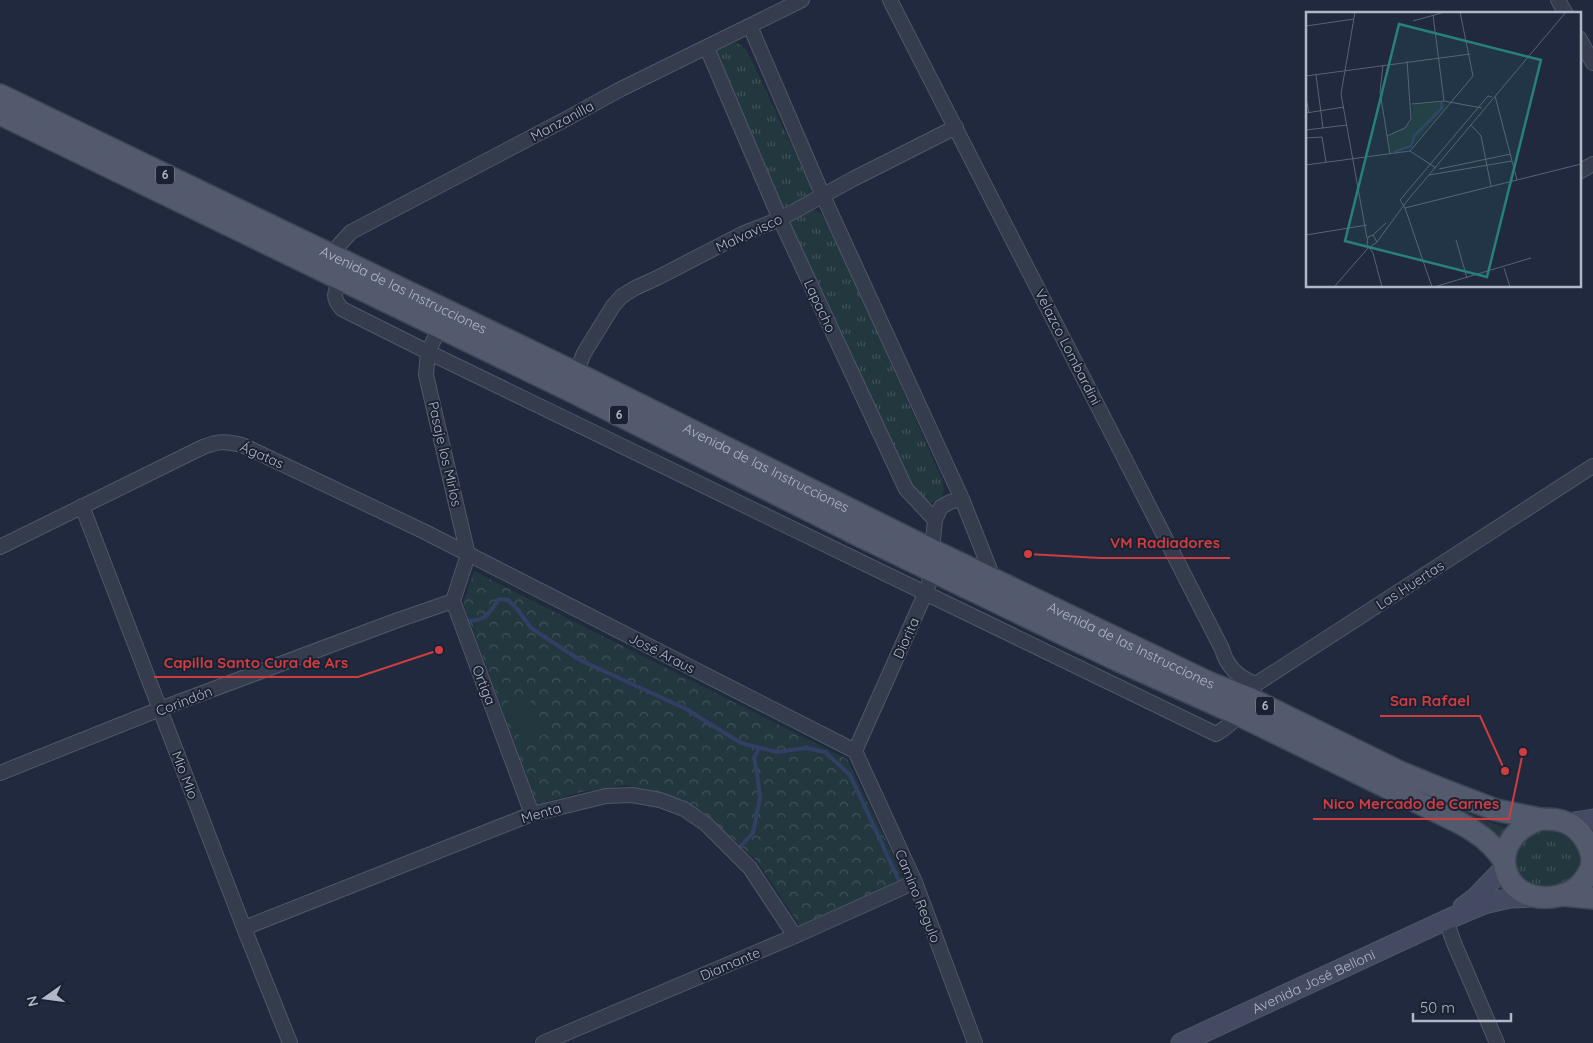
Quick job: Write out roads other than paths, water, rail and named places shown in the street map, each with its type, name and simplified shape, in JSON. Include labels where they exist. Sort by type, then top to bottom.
[{"type":"main road","name":"Avenida de las Instrucciones","points":[[0,95],[576,373],[994,580],[1400,772],[1496,810],[1555,820]]},
{"type":"main road","name":"Avenida de las Instrucciones","points":[[0,114],[341,278],[933,572],[1119,661],[1248,699],[1476,832],[1494,846],[1505,864],[1508,876],[1521,891],[1538,897]]},
{"type":"main road","name":"Avenida José Belloni","points":[[1505,864],[1507,846],[1516,831],[1528,823],[1555,820]]},
{"type":"main road","points":[[1555,820],[1576,829],[1589,846],[1592,865]]},
{"type":"main road","name":"Avenida José Belloni","points":[[1538,897],[1548,898],[1576,889],[1584,881],[1592,865]]},
{"type":"main road","points":[[1562,895],[1593,898]]},
{"type":"street","name":"Manzanilla","points":[[331,254],[351,232],[619,90],[802,0]]},
{"type":"street","name":"Velazco Lombardini","points":[[890,0],[1222,649],[1224,658],[1235,673],[1248,699]]},
{"type":"street","points":[[1558,0],[1565,12]]},
{"type":"street","points":[[750,26],[823,196],[962,499],[994,580]]},
{"type":"street","points":[[1580,40],[1593,63]]},
{"type":"street","name":"Lapacho","points":[[707,48],[780,219],[906,489],[935,520]]},
{"type":"street","name":"Malvavisco","points":[[576,373],[584,353],[613,306],[622,296],[742,234],[780,219],[853,179],[956,128]]},
{"type":"street","points":[[1580,171],[1593,164]]},
{"type":"street","name":"Avenida de las Instrucciones","points":[[341,278],[334,294],[336,303],[342,309],[1216,734],[1229,726],[1248,699]]},
{"type":"street","points":[[428,352],[440,327]]},
{"type":"street","name":"Pasaje los Mirlos","points":[[428,352],[426,375],[468,555]]},
{"type":"street","name":"Ágatas","points":[[0,547],[210,444],[217,441],[229,441],[242,445],[423,531],[468,555]]},
{"type":"street","name":"Las Huertas","points":[[1248,699],[1593,466]]},
{"type":"street","points":[[935,520],[941,507],[962,499]]},
{"type":"street","name":"Mio Mio","points":[[82,506],[290,1043]]},
{"type":"street","name":"Diorita","points":[[855,751],[933,572],[932,550],[935,520]]},
{"type":"street","points":[[454,601],[468,555]]},
{"type":"street","name":"José Araus","points":[[468,555],[855,751]]},
{"type":"street","name":"Corindón","points":[[0,773],[160,709],[454,601]]},
{"type":"street","name":"Ortiga","points":[[454,601],[532,814]]},
{"type":"street","name":"Camino Regulo","points":[[855,751],[915,882],[975,1043]]},
{"type":"street","name":"Menta","points":[[244,928],[532,814],[606,796],[632,795],[660,800],[684,809],[706,824],[750,868],[795,936]]},
{"type":"street","name":"Avenida José Belloni","points":[[1555,820],[1593,819]]},
{"type":"street","name":"Avenida José Belloni","points":[[1446,920],[1475,898],[1505,864]]},
{"type":"street","name":"Diamante","points":[[543,1043],[795,936],[915,882]]},
{"type":"street","name":"Avenida José Belloni","points":[[1181,1043],[1484,904],[1510,898],[1538,897]]},
{"type":"street","points":[[1446,920],[1454,944],[1497,1043]]},
{"type":"waterway","points":[[465,621],[478,620],[486,616],[499,599],[508,600],[531,628],[580,660],[686,709],[741,743],[777,752],[806,748],[825,752],[850,775],[901,885]]},
{"type":"waterway","points":[[736,851],[753,833],[760,797],[754,758],[759,748]]},
{"type":"place","name":"VM Radiadores","points":[[1028,554]]},
{"type":"place","name":"Capilla Santo Cura de Ars","points":[[439,650]]},
{"type":"place","name":"Nico Mercado de Carnes","points":[[1523,752]]},
{"type":"place","name":"San Rafael","points":[[1505,771]]}]
